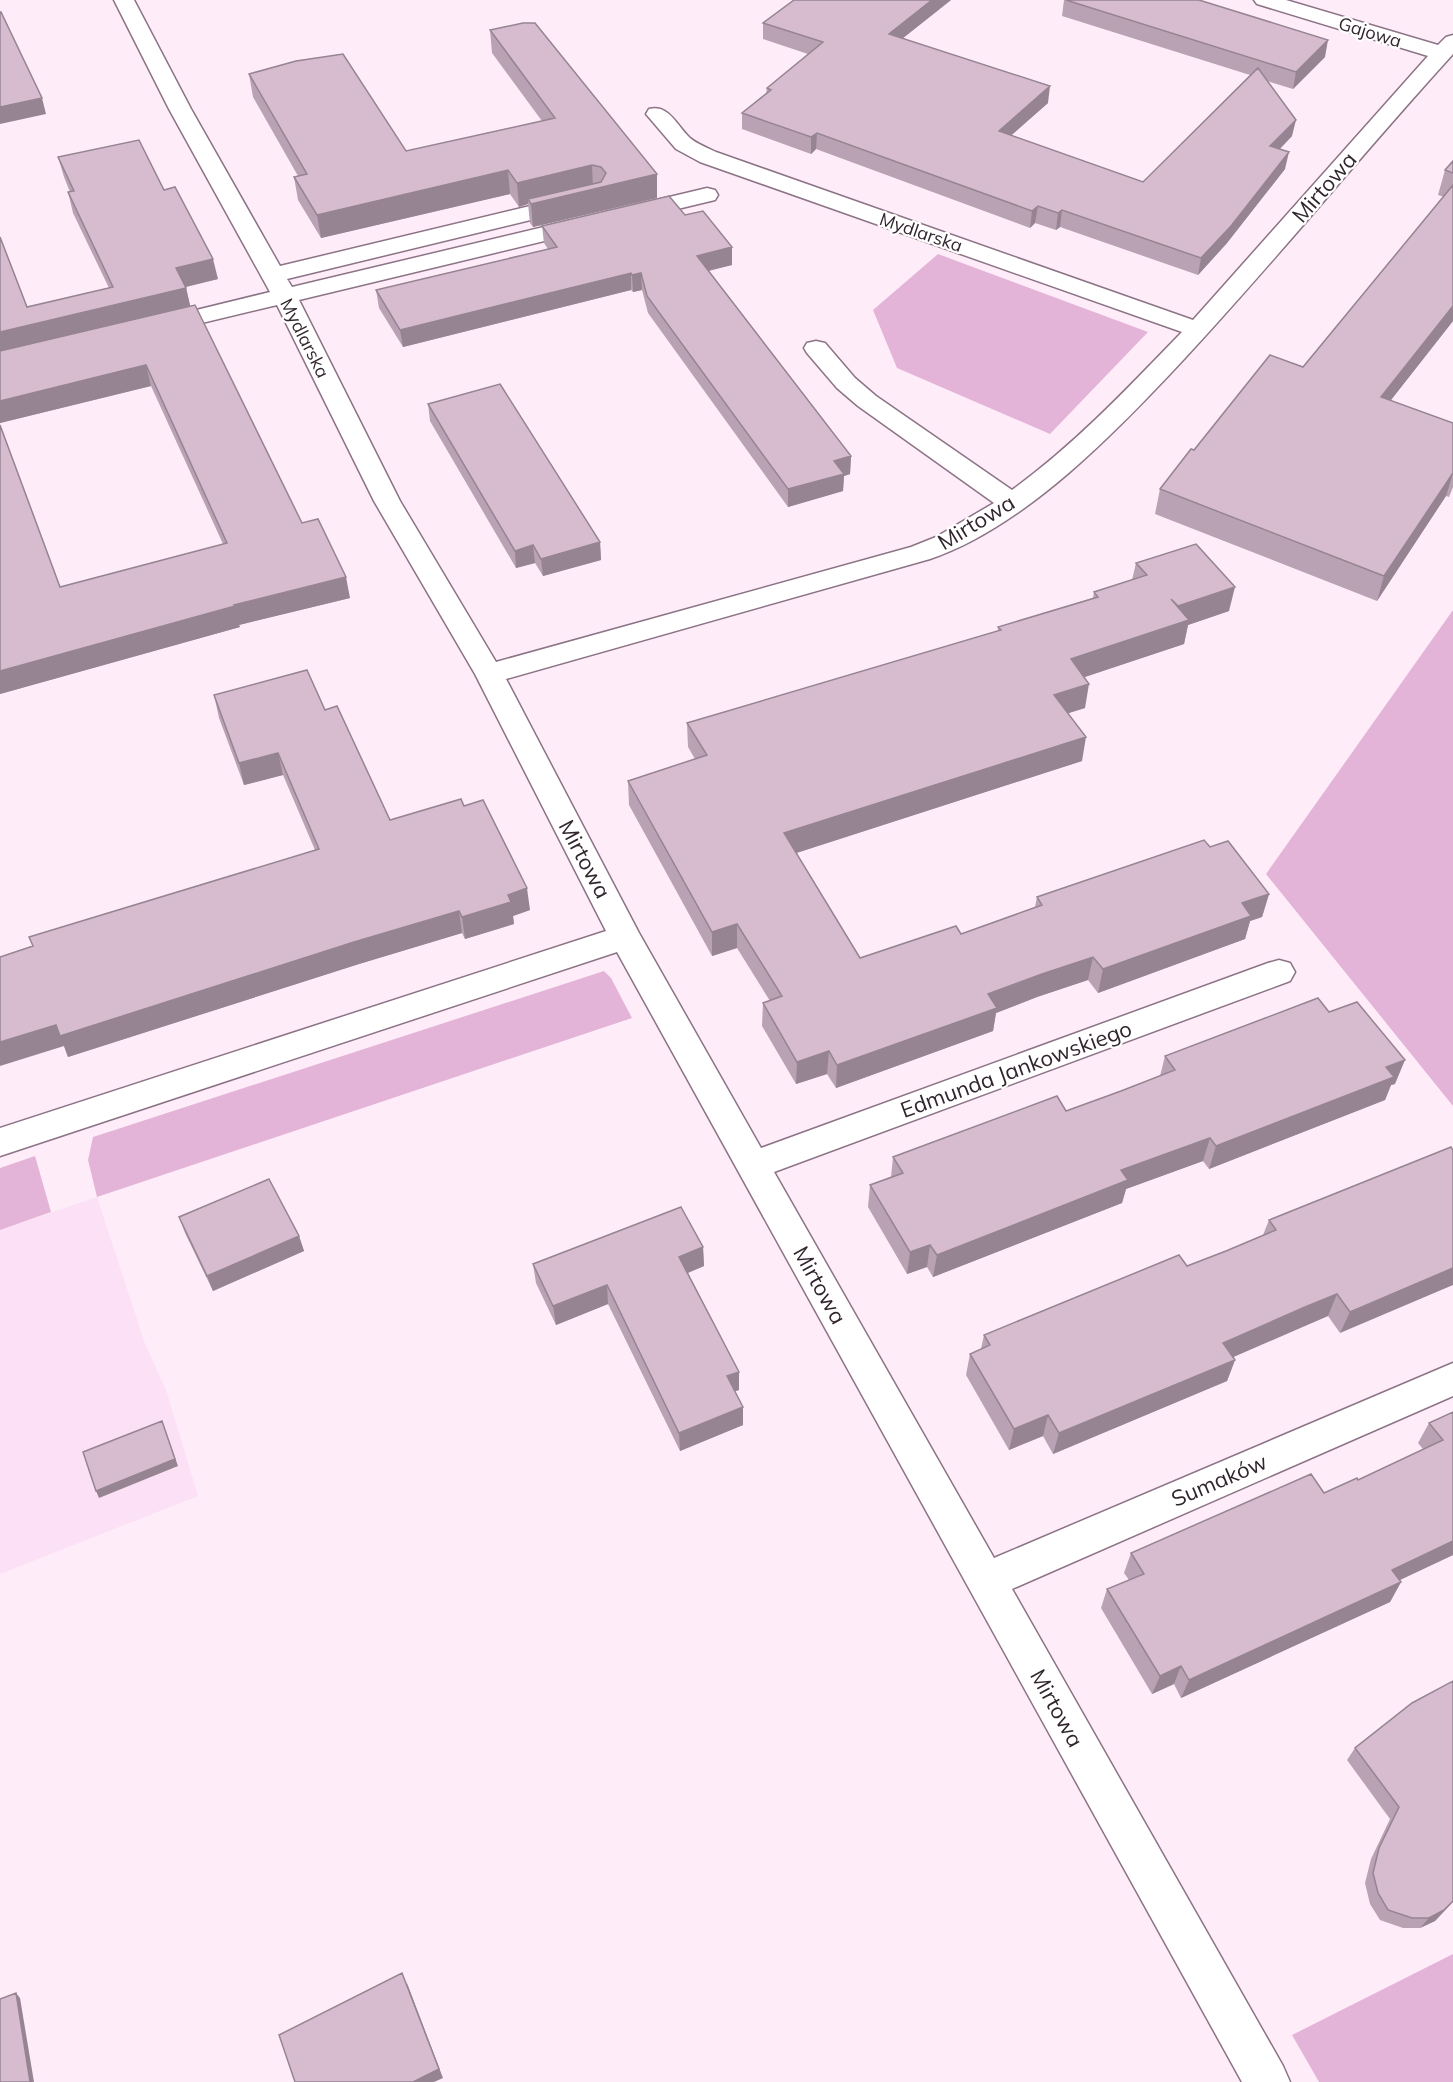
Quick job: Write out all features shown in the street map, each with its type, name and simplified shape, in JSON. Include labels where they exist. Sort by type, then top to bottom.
[{"type":"street","name":"Mydlarska","points":[[124,0],[180,109],[285,297],[387,501],[489,674]]},
{"type":"street","name":"Gajowa","points":[[1264,0],[1447,47]]},
{"type":"street","name":"Mirtowa","points":[[1267,2082],[625,937],[489,674],[895,561],[945,544],[1011,502],[1077,450],[1126,404],[1198,330],[1447,47]]},
{"type":"street","name":"Mydlarska","points":[[657,114],[684,144],[708,157],[1198,330]]},
{"type":"street","points":[[137,332],[707,195]]},
{"type":"street","points":[[273,275],[594,198]]},
{"type":"street","points":[[816,348],[846,383],[867,401],[1011,502]]},
{"type":"street","points":[[0,1142],[625,937]]},
{"type":"street","name":"Edmunda Jankowskiego","points":[[753,1165],[1279,972]]},
{"type":"street","name":"Sumaków","points":[[986,1581],[1453,1379]]},
{"type":"shaded area","points":[[938,254],[1148,332],[1050,434],[897,368],[873,310]]},
{"type":"shaded area","points":[[1453,610],[1453,1106],[1266,874]]},
{"type":"shaded area","points":[[604,971],[611,978],[632,1018],[97,1197],[88,1160],[93,1137]]},
{"type":"shaded area","points":[[35,1156],[51,1212],[0,1230],[0,1168]]},
{"type":"shaded area","points":[[97,1197],[145,1344],[166,1390],[198,1496],[0,1574],[0,1230]]},
{"type":"shaded area","points":[[1453,1954],[1453,2082],[1319,2082],[1292,2035]]},
{"type":"building","points":[[794,0],[932,0],[889,34],[1050,86],[999,131],[1143,182],[1258,68],[1296,120],[1270,146],[1289,152],[1231,226],[1201,258],[1062,210],[1058,213],[1038,206],[1032,211],[817,133],[811,137],[742,113],[771,90],[767,88],[823,42],[763,23]]},
{"type":"building","points":[[1066,0],[1199,0],[1328,40],[1296,72]]},
{"type":"building","points":[[1,12],[42,98],[0,107]]},
{"type":"building","points":[[523,23],[535,23],[657,174],[531,204],[528,199],[601,182],[606,173],[601,167],[592,165],[517,183],[508,170],[317,215],[294,177],[307,174],[249,74],[296,61],[343,54],[406,151],[555,118],[490,30]]},
{"type":"building","points":[[139,140],[164,190],[175,187],[213,259],[176,268],[186,288],[0,332],[0,237],[27,307],[113,287],[68,192],[74,191],[58,157]]},
{"type":"building","points":[[1453,161],[1453,173],[1445,170]]},
{"type":"building","points":[[1453,185],[1453,306],[1381,397],[1453,423],[1453,473],[1384,576],[1160,489],[1270,355],[1303,367]]},
{"type":"building","points":[[669,196],[685,215],[703,211],[732,247],[697,256],[851,456],[834,461],[844,474],[788,489],[647,296],[641,273],[632,275],[631,273],[400,330],[376,290],[557,247],[542,226]]},
{"type":"building","points":[[195,305],[302,523],[318,519],[346,577],[234,605],[0,671],[0,425],[60,587],[227,543],[146,365],[0,401],[0,351]]},
{"type":"building","points":[[500,384],[600,542],[541,559],[533,545],[515,551],[428,404]]},
{"type":"building","points":[[1196,544],[1235,587],[1178,606],[1171,599],[1189,620],[1071,659],[1089,684],[1054,695],[1086,737],[784,833],[860,958],[956,926],[961,934],[1042,905],[1037,897],[1204,840],[1210,847],[1228,841],[1269,894],[1242,903],[1251,916],[1103,969],[1093,957],[1042,974],[988,994],[997,1008],[837,1065],[829,1051],[797,1062],[763,1003],[782,996],[737,924],[712,932],[628,781],[707,755],[687,723],[1001,630],[998,627],[1098,597],[1094,592],[1147,575],[1136,563]]},
{"type":"building","points":[[307,670],[325,710],[337,706],[390,820],[461,799],[464,806],[483,800],[527,888],[508,895],[511,902],[462,917],[459,911],[354,942],[60,1036],[56,1025],[0,1042],[0,957],[33,946],[29,937],[319,849],[278,753],[239,763],[214,695]]},
{"type":"building","points":[[1318,998],[1329,1012],[1357,1002],[1405,1060],[1386,1067],[1394,1077],[1216,1146],[1210,1138],[1121,1170],[1128,1180],[937,1255],[930,1245],[910,1252],[870,1185],[903,1173],[893,1157],[1057,1096],[1066,1111],[1121,1091],[1175,1070],[1165,1056]]},
{"type":"building","points":[[1451,1147],[1453,1150],[1453,1268],[1350,1312],[1337,1294],[1305,1307],[1223,1343],[1235,1360],[1059,1433],[1048,1415],[1014,1429],[970,1354],[990,1345],[984,1335],[1179,1255],[1187,1266],[1226,1251],[1276,1230],[1269,1220]]},
{"type":"building","points":[[269,1179],[299,1236],[207,1276],[179,1217]]},
{"type":"building","points":[[681,1207],[703,1247],[679,1257],[739,1372],[727,1376],[743,1407],[679,1433],[607,1285],[553,1306],[533,1264]]},
{"type":"building","points":[[1453,1412],[1453,1541],[1392,1570],[1401,1582],[1189,1680],[1181,1666],[1160,1676],[1107,1589],[1144,1574],[1131,1553],[1311,1474],[1324,1493],[1357,1478],[1358,1480],[1443,1440],[1429,1423]]},
{"type":"building","points":[[162,1421],[175,1459],[96,1491],[83,1452]]},
{"type":"building","points":[[1453,1681],[1453,1901],[1444,1910],[1429,1918],[1412,1918],[1388,1910],[1378,1893],[1373,1873],[1379,1848],[1399,1807],[1355,1748],[1412,1703]]},
{"type":"building","points":[[402,1973],[439,2069],[413,2082],[295,2082],[279,2035]]},
{"type":"building","points":[[16,1993],[30,2082],[0,2082],[0,1999]]}]
